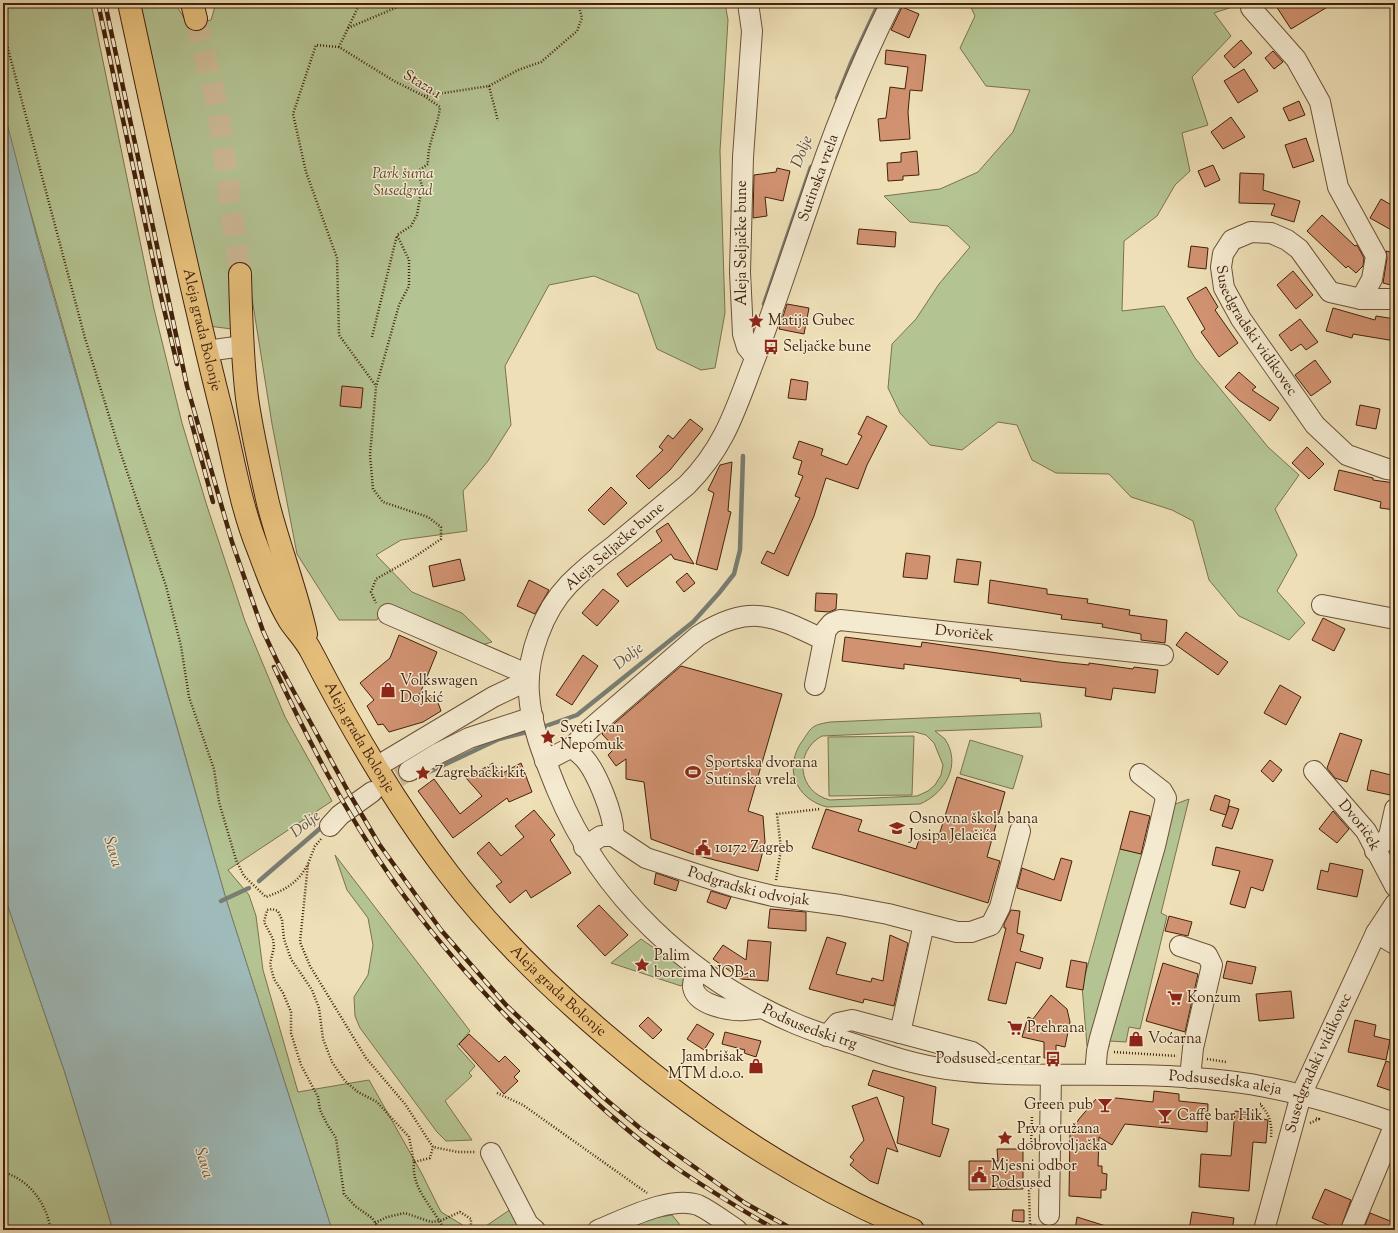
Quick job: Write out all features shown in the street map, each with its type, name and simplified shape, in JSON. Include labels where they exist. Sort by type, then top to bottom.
[{"type":"main road","name":"Aleja grada Bolonje","points":[[130,3],[206,351],[242,498],[256,545],[290,621],[308,645],[342,712],[376,767],[449,875],[496,931],[569,1005],[652,1075],[723,1127],[821,1186],[913,1230]]},
{"type":"main road","name":"Aleja grada Bolonje","points":[[240,274],[247,398],[257,456],[268,505],[296,594],[308,645]]},
{"type":"street","name":"Aleja Seljačke bune","points":[[545,761],[535,727],[528,680],[532,657],[546,619],[568,586],[687,485],[712,457],[732,420],[755,357],[747,347],[743,334],[740,272],[743,157],[752,31],[748,3]]},
{"type":"street","name":"Sutinska vrela","points":[[755,357],[810,201],[858,74],[891,3]]},
{"type":"street","points":[[1251,8],[1296,59],[1320,102],[1338,187],[1376,256],[1372,279],[1361,299]]},
{"type":"street","name":"Susedgradski vidikovec","points":[[1395,299],[1361,299],[1330,292],[1299,249],[1287,240],[1271,233],[1251,232],[1232,240],[1224,254],[1221,267],[1224,288],[1242,319],[1315,426],[1347,455],[1387,469],[1395,470]]},
{"type":"street","points":[[206,351],[243,346]]},
{"type":"street","points":[[1322,605],[1395,619]]},
{"type":"street","points":[[388,614],[528,680]]},
{"type":"street","points":[[545,761],[572,747],[698,636],[714,626],[736,617],[760,616],[783,620],[824,640]]},
{"type":"street","name":"Dvoriček","points":[[815,685],[826,630],[832,623],[840,620],[1163,655]]},
{"type":"street","points":[[376,767],[493,697],[528,680]]},
{"type":"street","points":[[409,771],[437,754],[469,738],[535,727]]},
{"type":"street","points":[[572,747],[585,758],[593,772],[612,816],[614,828],[613,836],[601,836],[584,847]]},
{"type":"street","name":"Podsusedski trg","points":[[545,761],[559,796],[584,847],[598,868],[658,935],[701,971],[730,990],[762,1008],[794,1023],[827,1036],[908,1061],[944,1069],[983,1072],[1051,1073]]},
{"type":"street","name":"Dvoriček","points":[[1314,771],[1366,831],[1374,851],[1395,886]]},
{"type":"street","points":[[1095,1074],[1097,1051],[1155,846],[1166,798],[1162,791],[1140,774]]},
{"type":"street","points":[[330,826],[340,816],[372,792]]},
{"type":"street","points":[[1374,851],[1389,836],[1395,809]]},
{"type":"street","name":"Podgradski odvojak","points":[[613,836],[646,858],[736,887],[773,896],[840,905],[888,914],[957,932],[972,932],[991,925],[1000,907],[1020,831]]},
{"type":"street","name":"Susedgradski vidikovec","points":[[1264,1230],[1301,1095],[1376,933],[1395,904]]},
{"type":"street","points":[[900,1033],[924,924]]},
{"type":"street","points":[[1376,933],[1395,944]]},
{"type":"street","points":[[1180,946],[1207,955],[1212,965],[1193,1048],[1190,1078]]},
{"type":"street","points":[[827,1036],[838,1023],[852,1020],[972,1052],[980,1057],[984,1063],[983,1072]]},
{"type":"street","points":[[1049,1215],[1051,1073]]},
{"type":"street","name":"Podsusedska aleja","points":[[1051,1073],[1190,1078],[1243,1083],[1301,1095],[1395,1123]]},
{"type":"street","points":[[1351,1230],[1395,1123]]},
{"type":"street","points":[[491,1153],[528,1224],[535,1230]]},
{"type":"street","points":[[598,1230],[659,1207],[680,1202],[698,1206],[737,1230]]},
{"type":"path","points":[[360,3],[339,46],[316,45],[293,114],[306,172],[336,258],[339,335],[376,387]]},
{"type":"path","points":[[424,96],[489,86],[518,70],[541,62],[577,31],[582,18],[578,3]]},
{"type":"path","points":[[348,28],[400,6]]},
{"type":"path","points":[[3,30],[85,338],[118,445],[166,586],[181,646],[189,697],[214,769],[219,802],[236,860],[244,876],[266,897],[286,889],[304,872],[315,846],[330,826]]},
{"type":"path","name":"Staza 1","points":[[339,46],[394,81],[440,106],[439,120],[427,153],[428,164],[418,171],[422,186],[417,215],[411,226],[397,235]]},
{"type":"path","points":[[489,86],[498,121]]},
{"type":"path","points":[[388,614],[378,608],[371,592],[376,579],[413,558],[440,539],[441,527],[428,517],[383,502],[373,489],[370,455],[376,387],[399,305],[409,286],[409,260],[397,235]]},
{"type":"path","points":[[372,337],[397,235]]},
{"type":"path","points":[[773,896],[781,849],[777,814],[820,810]]},
{"type":"path","points":[[308,864],[300,942],[310,966],[366,1058],[405,1104],[433,1147],[458,1152],[491,1153]]},
{"type":"path","points":[[377,1230],[372,1218],[355,1206],[344,1194],[336,1138],[320,1110],[318,1097],[301,1065],[291,1033],[290,1012],[284,993],[274,979],[270,964],[274,947],[273,939],[264,922],[267,910],[272,909],[278,911],[282,920],[284,939],[291,959],[312,990],[319,1008],[323,1039],[332,1062],[345,1081],[358,1092],[377,1102],[409,1137],[414,1162],[413,1173],[417,1187],[440,1221],[444,1230]]},
{"type":"path","points":[[1097,1051],[1178,1056]]},
{"type":"path","points":[[497,1093],[523,1105],[651,1196]]},
{"type":"path","points":[[1266,1105],[1260,1104],[1268,1113],[1272,1124],[1270,1145]]},
{"type":"path","points":[[1031,1131],[1032,1154]]},
{"type":"path","points":[[414,1162],[430,1158],[433,1147]]},
{"type":"path","points":[[3,1172],[24,1181],[41,1200],[51,1230]]},
{"type":"path","points":[[1030,1230],[1030,1191],[1032,1177]]},
{"type":"path","points":[[375,1223],[388,1217],[405,1213],[431,1222],[440,1221],[460,1212],[471,1219],[470,1230]]},
{"type":"path","points":[[1030,1225],[1036,1225],[1036,1230]]},
{"type":"green space","points":[[3,3],[91,3],[154,309],[182,423],[207,506],[245,621],[285,717],[332,801],[228,870],[249,895],[256,916],[263,970],[298,1092],[369,1080],[421,1172],[441,1212],[471,1230],[332,1230],[226,899],[14,154],[3,108]]},
{"type":"green space","name":"Park šuma Susedgrad","points":[[137,3],[175,3],[184,18],[195,24],[211,20],[216,3],[725,3],[728,20],[720,151],[725,313],[715,368],[701,370],[657,349],[638,294],[594,276],[549,285],[505,366],[511,425],[488,461],[463,491],[467,531],[401,540],[376,555],[412,592],[462,613],[492,642],[475,647],[385,605],[377,620],[339,620],[297,554],[272,424],[248,273],[232,267],[232,329],[208,326]]},
{"type":"green space","points":[[969,3],[1244,3],[1214,13],[1231,36],[1192,77],[1208,125],[1182,133],[1190,171],[1175,185],[1157,216],[1124,241],[1122,311],[1164,306],[1195,358],[1268,447],[1299,475],[1275,509],[1297,555],[1277,591],[1305,623],[1289,640],[1239,616],[1209,580],[1193,521],[1172,510],[1131,497],[1109,474],[1056,473],[1032,460],[1017,425],[998,422],[962,450],[930,445],[900,413],[888,388],[892,344],[916,319],[939,284],[970,247],[948,226],[910,222],[884,196],[940,189],[978,172],[1013,132],[1030,90],[986,86],[960,48],[975,16]]},
{"type":"green space","points":[[1040,713],[1042,727],[935,731],[945,739],[950,749],[952,759],[948,777],[937,793],[929,799],[920,804],[827,807],[816,803],[807,797],[800,789],[793,771],[797,750],[811,728],[816,725],[830,722]],"holes":[[[915,732],[926,735],[934,743],[943,765],[941,775],[935,785],[928,791],[917,796],[830,800],[819,796],[811,789],[806,780],[803,771],[807,751],[813,743],[822,736]]]},
{"type":"green space","points":[[914,736],[912,795],[829,796],[828,737]]},
{"type":"green space","points":[[970,740],[1023,756],[1013,789],[960,774]]},
{"type":"green space","points":[[1189,799],[1161,913],[1167,916],[1140,1029],[1129,1027],[1126,1042],[1109,1041],[1109,1047],[1087,1046],[1082,986],[1120,849],[1143,854],[1170,806]]},
{"type":"green space","points":[[335,855],[470,1031],[457,1046],[475,1066],[469,1073],[472,1076],[445,1101],[472,1140],[446,1141],[437,1132],[360,1028],[355,1016],[354,997],[368,975],[373,945],[368,918],[347,890]]},
{"type":"green space","points":[[3,892],[65,1073],[113,1230],[3,1230]]},
{"type":"green space","points":[[641,939],[686,970],[687,979],[681,986],[611,963]]},
{"type":"green space","points":[[511,1209],[526,1230],[480,1230]]},
{"type":"green space","points":[[672,1215],[681,1226],[678,1230],[616,1230],[647,1219]]},
{"type":"water","name":"Sava","points":[[3,108],[39,246],[226,899],[332,1230],[113,1230],[65,1073],[3,892]]},
{"type":"building","points":[[1274,3],[1334,3],[1291,29]]},
{"type":"building","points":[[902,7],[919,14],[909,38],[891,30]]},
{"type":"building","points":[[1241,40],[1252,53],[1234,68],[1224,56]]},
{"type":"building","points":[[886,50],[926,55],[922,91],[910,90],[908,112],[910,139],[880,141],[878,119],[886,118],[890,87],[905,89],[908,67],[885,64]]},
{"type":"building","points":[[1273,51],[1283,62],[1274,69],[1265,58]]},
{"type":"building","points":[[1244,69],[1258,91],[1238,103],[1224,81]]},
{"type":"building","points":[[1299,101],[1305,115],[1289,121],[1283,108]]},
{"type":"building","points":[[1231,117],[1245,137],[1223,149],[1211,132]]},
{"type":"building","points":[[1306,138],[1314,161],[1293,168],[1285,145]]},
{"type":"building","points":[[917,151],[919,175],[903,176],[903,180],[888,181],[887,163],[901,162],[901,153]]},
{"type":"building","points":[[1213,165],[1220,180],[1205,187],[1198,171]]},
{"type":"building","points":[[777,168],[790,171],[783,201],[765,197],[767,216],[753,218],[754,175],[776,172]]},
{"type":"building","points":[[1240,173],[1264,174],[1263,190],[1300,201],[1294,222],[1271,215],[1275,204],[1239,203]]},
{"type":"building","points":[[1381,199],[1395,207],[1395,232],[1370,218]]},
{"type":"building","points":[[1322,215],[1355,246],[1357,245],[1364,258],[1363,266],[1356,273],[1348,266],[1346,268],[1307,231]]},
{"type":"building","points":[[859,229],[896,232],[895,247],[857,244]]},
{"type":"building","points":[[1191,246],[1208,248],[1206,269],[1188,267]]},
{"type":"building","points":[[1386,251],[1395,253],[1395,286],[1383,283],[1387,258]]},
{"type":"building","points":[[1293,271],[1313,295],[1296,309],[1277,285]]},
{"type":"building","points":[[1206,287],[1218,307],[1215,310],[1238,343],[1219,357],[1201,332],[1205,329],[1187,298]]},
{"type":"building","points":[[787,304],[809,308],[804,334],[779,329]]},
{"type":"building","points":[[1333,308],[1375,320],[1376,316],[1395,319],[1395,341],[1353,334],[1352,338],[1326,331]]},
{"type":"building","points":[[1300,319],[1318,342],[1306,350],[1301,344],[1291,351],[1279,335]]},
{"type":"building","points":[[1315,360],[1331,382],[1311,396],[1295,375]]},
{"type":"building","points":[[1239,372],[1256,387],[1252,390],[1279,408],[1270,421],[1239,400],[1225,387]]},
{"type":"building","points":[[791,379],[808,382],[806,400],[788,398]]},
{"type":"building","points":[[342,386],[363,388],[361,408],[340,406]]},
{"type":"building","points":[[1360,405],[1380,409],[1376,429],[1356,425]]},
{"type":"building","points":[[867,416],[887,426],[867,465],[858,489],[826,478],[814,516],[788,576],[761,563],[767,551],[774,554],[800,498],[795,496],[803,476],[798,474],[802,461],[793,458],[799,441],[823,449],[821,455],[847,465],[862,436],[858,434]]},
{"type":"building","points":[[690,419],[703,429],[670,470],[649,489],[636,476],[663,450],[659,447],[668,435],[673,439]]},
{"type":"building","points":[[1307,447],[1324,464],[1309,479],[1292,463]]},
{"type":"building","points":[[732,462],[728,511],[731,512],[717,570],[696,564],[714,493],[708,490],[720,465]]},
{"type":"building","points":[[1339,470],[1373,478],[1373,480],[1395,483],[1395,510],[1380,508],[1381,502],[1334,490]]},
{"type":"building","points":[[611,487],[627,503],[604,525],[588,510]]},
{"type":"building","points":[[668,523],[694,564],[674,559],[671,554],[627,587],[617,574],[662,541],[656,531]]},
{"type":"building","points":[[906,553],[930,556],[927,579],[903,577]]},
{"type":"building","points":[[460,559],[465,580],[433,587],[429,566]]},
{"type":"building","points":[[957,559],[981,562],[978,585],[954,582]]},
{"type":"building","points":[[687,573],[695,583],[684,592],[676,582]]},
{"type":"building","points":[[529,580],[549,590],[535,614],[517,606]]},
{"type":"building","points":[[990,580],[1047,589],[1047,594],[1088,599],[1087,603],[1130,610],[1129,615],[1167,620],[1165,643],[1141,640],[1141,634],[1102,627],[1103,624],[1061,619],[1062,615],[988,603]]},
{"type":"building","points":[[603,589],[619,601],[597,626],[582,613]]},
{"type":"building","points":[[816,593],[837,594],[836,609],[829,612],[815,611]]},
{"type":"building","points":[[1323,618],[1345,629],[1334,651],[1312,640]]},
{"type":"building","points":[[1186,632],[1228,662],[1218,675],[1176,645]]},
{"type":"building","name":"Volkswagen Dojkić","points":[[399,635],[437,652],[419,696],[436,697],[441,711],[423,722],[389,732],[383,724],[378,725],[367,706],[374,700],[360,683],[390,658]]},
{"type":"building","points":[[845,637],[921,647],[922,642],[1059,662],[1089,665],[1089,663],[1133,669],[1134,667],[1158,670],[1155,693],[1113,688],[1111,700],[1085,696],[1086,688],[1020,681],[1021,679],[904,664],[904,669],[842,661]]},
{"type":"building","points":[[583,655],[598,666],[572,705],[556,695]]},
{"type":"building","name":"Sportska dvorana Sutinska vrela","points":[[681,666],[782,694],[748,811],[763,816],[765,842],[758,871],[695,855],[651,839],[644,782],[626,779],[626,759],[616,766],[608,755],[615,748],[602,734]]},
{"type":"building","points":[[1280,685],[1301,697],[1286,725],[1264,713]]},
{"type":"building","points":[[1340,733],[1362,740],[1347,782],[1335,778],[1327,768]]},
{"type":"building","points":[[1270,760],[1282,770],[1273,782],[1261,771]]},
{"type":"building","points":[[493,763],[501,774],[521,763],[532,792],[509,802],[507,798],[453,838],[418,791],[434,779],[460,814],[482,796],[466,778]]},
{"type":"building","points":[[1371,770],[1395,776],[1395,796],[1367,790]]},
{"type":"building","points":[[957,777],[1005,792],[987,857],[1000,861],[988,903],[812,848],[826,809],[862,820],[858,831],[916,849],[920,837],[937,842]]},
{"type":"building","points":[[1215,795],[1230,800],[1226,815],[1210,810]]},
{"type":"building","points":[[1229,806],[1239,809],[1232,829],[1222,826]]},
{"type":"building","points":[[534,810],[555,835],[550,840],[571,873],[531,898],[526,890],[510,903],[496,886],[502,882],[477,853],[489,842],[501,856],[524,837],[515,826]]},
{"type":"building","points":[[1130,811],[1150,816],[1141,854],[1120,849]]},
{"type":"building","points":[[1333,811],[1349,829],[1337,843],[1319,829]]},
{"type":"building","points":[[1216,847],[1273,860],[1263,891],[1251,887],[1245,908],[1230,904],[1240,871],[1212,865]]},
{"type":"building","points":[[1061,858],[1072,861],[1061,901],[1017,888],[1022,868],[1054,880]]},
{"type":"building","points":[[1330,863],[1363,870],[1357,897],[1317,889],[1321,870],[1328,872]]},
{"type":"building","points":[[656,873],[679,881],[676,891],[654,884]]},
{"type":"building","points":[[711,891],[731,897],[726,909],[707,902]]},
{"type":"building","points":[[599,905],[628,935],[605,956],[577,926]]},
{"type":"building","points":[[770,909],[806,912],[806,931],[768,928]]},
{"type":"building","points":[[1011,910],[1020,911],[1017,933],[1024,935],[1020,951],[1043,958],[1040,969],[1016,962],[1006,1004],[988,1000],[1006,928],[1004,928],[1004,924]]},
{"type":"building","points":[[1169,916],[1192,922],[1188,936],[1165,931]]},
{"type":"building","points":[[890,935],[908,943],[894,1006],[864,999],[863,1003],[809,989],[827,937],[846,943],[836,974],[871,982],[872,978],[883,981]]},
{"type":"building","points":[[748,940],[771,942],[768,981],[741,979],[713,959],[723,945],[746,960]]},
{"type":"building","points":[[1071,960],[1087,963],[1083,990],[1066,987]]},
{"type":"building","points":[[1227,961],[1256,967],[1252,984],[1223,978]]},
{"type":"building","name":"Konzum","points":[[1163,963],[1198,974],[1185,1032],[1146,1021]]},
{"type":"building","points":[[1291,991],[1294,1018],[1259,1021],[1256,994]]},
{"type":"building","points":[[1051,995],[1067,1009],[1070,1022],[1065,1047],[1056,1045],[1056,1057],[1044,1058],[1044,1042],[1022,1037],[1028,1017],[1033,1019]]},
{"type":"building","points":[[648,1017],[662,1030],[653,1039],[639,1026]]},
{"type":"building","points":[[1355,1020],[1376,1025],[1374,1036],[1390,1040],[1386,1060],[1348,1052]]},
{"type":"building","points":[[697,1024],[714,1034],[704,1050],[687,1039]]},
{"type":"building","points":[[725,1032],[761,1041],[756,1057],[744,1053],[745,1050],[722,1044]]},
{"type":"building","points":[[469,1034],[499,1062],[505,1056],[520,1071],[514,1077],[518,1081],[504,1094],[459,1044]]},
{"type":"building","points":[[1386,1061],[1395,1064],[1395,1092],[1377,1086]]},
{"type":"building","points":[[873,1070],[936,1087],[932,1124],[949,1129],[940,1157],[897,1143],[904,1097],[868,1085]]},
{"type":"building","points":[[1154,1091],[1179,1094],[1179,1101],[1208,1104],[1207,1132],[1125,1124],[1112,1145],[1099,1137],[1098,1166],[1102,1166],[1102,1173],[1107,1174],[1106,1190],[1101,1190],[1101,1198],[1069,1196],[1070,1134],[1079,1119],[1096,1099],[1116,1098],[1153,1102]]},
{"type":"building","points":[[877,1097],[898,1152],[887,1148],[878,1184],[870,1181],[850,1165],[854,1160],[850,1157],[864,1140],[852,1106]]},
{"type":"building","points":[[1235,1111],[1259,1114],[1259,1118],[1268,1120],[1266,1143],[1253,1142],[1249,1191],[1199,1187],[1201,1154],[1231,1156]]},
{"type":"building","points":[[997,1149],[1023,1149],[1023,1189],[969,1190],[969,1161],[998,1161]]},
{"type":"building","points":[[1325,1189],[1351,1200],[1340,1230],[1312,1218]]},
{"type":"building","points":[[1013,1210],[1024,1210],[1024,1222],[1012,1221]]},
{"type":"building","points":[[1192,1212],[1234,1218],[1232,1230],[1189,1230]]},
{"type":"building","points":[[1370,1213],[1395,1223],[1395,1230],[1363,1230]]},
{"type":"building","points":[[1077,1217],[1109,1227],[1108,1230],[1075,1230]]},
{"type":"waterway","name":"Dolje","points":[[837,98],[851,63],[879,3]]},
{"type":"waterway","name":"Dolje","points":[[764,304],[811,167]]},
{"type":"waterway","name":"Dolje","points":[[540,728],[577,715],[693,622],[734,574],[740,550],[743,456]]},
{"type":"waterway","name":"Dolje","points":[[416,778],[499,739],[531,731]]},
{"type":"waterway","name":"Dolje","points":[[259,881],[324,825]]},
{"type":"waterway","name":"Dolje","points":[[221,901],[249,888]]},
{"type":"tunnel","points":[[196,19],[218,109],[240,274]]},
{"type":"tunnel","points":[[372,792],[409,771]]},
{"type":"railway","points":[[98,3],[159,288],[177,364]]},
{"type":"railway","points":[[105,3],[187,386],[232,542],[263,631],[277,661],[349,793],[379,844],[441,930],[506,1005],[603,1097],[641,1129],[745,1203],[794,1230]]},
{"type":"railway","points":[[190,417],[213,502]]},
{"type":"railway","points":[[274,667],[300,722],[343,802],[392,879],[451,956],[494,1004],[540,1050],[631,1133],[675,1167],[776,1230]]},
{"type":"place","name":"Matija Gubec","points":[[756,321]]},
{"type":"place","name":"Seljačke bune","points":[[771,347]]},
{"type":"place","name":"Volkswagen Dojkić","points":[[388,690]]},
{"type":"place","name":"Sveti Ivan Nepomuk","points":[[548,737]]},
{"type":"place","name":"Sportska dvorana Sutinska vrela","points":[[693,772]]},
{"type":"place","name":"Zagrebački kit","points":[[423,773]]},
{"type":"place","name":"Osnovna škola bana Josipa Jelačića","points":[[897,828]]},
{"type":"place","name":"10172 Zagreb","points":[[703,848]]},
{"type":"place","name":"Palim borcima NOB-a","points":[[642,965]]},
{"type":"place","name":"Konzum","points":[[1175,998]]},
{"type":"place","name":"Prehrana","points":[[1015,1028]]},
{"type":"place","name":"Voćarna","points":[[1136,1039]]},
{"type":"place","name":"Podsused-centar","points":[[1053,1059]]},
{"type":"place","name":"Jambrišak MTM d.o.o.","points":[[756,1066]]},
{"type":"place","name":"Green pub","points":[[1105,1105]]},
{"type":"place","name":"Caffe bar Hik","points":[[1165,1116]]},
{"type":"place","name":"Prva oružana dobrovoljačka","points":[[1005,1138]]},
{"type":"place","name":"Mjesni odbor Podsused","points":[[979,1175]]}]
